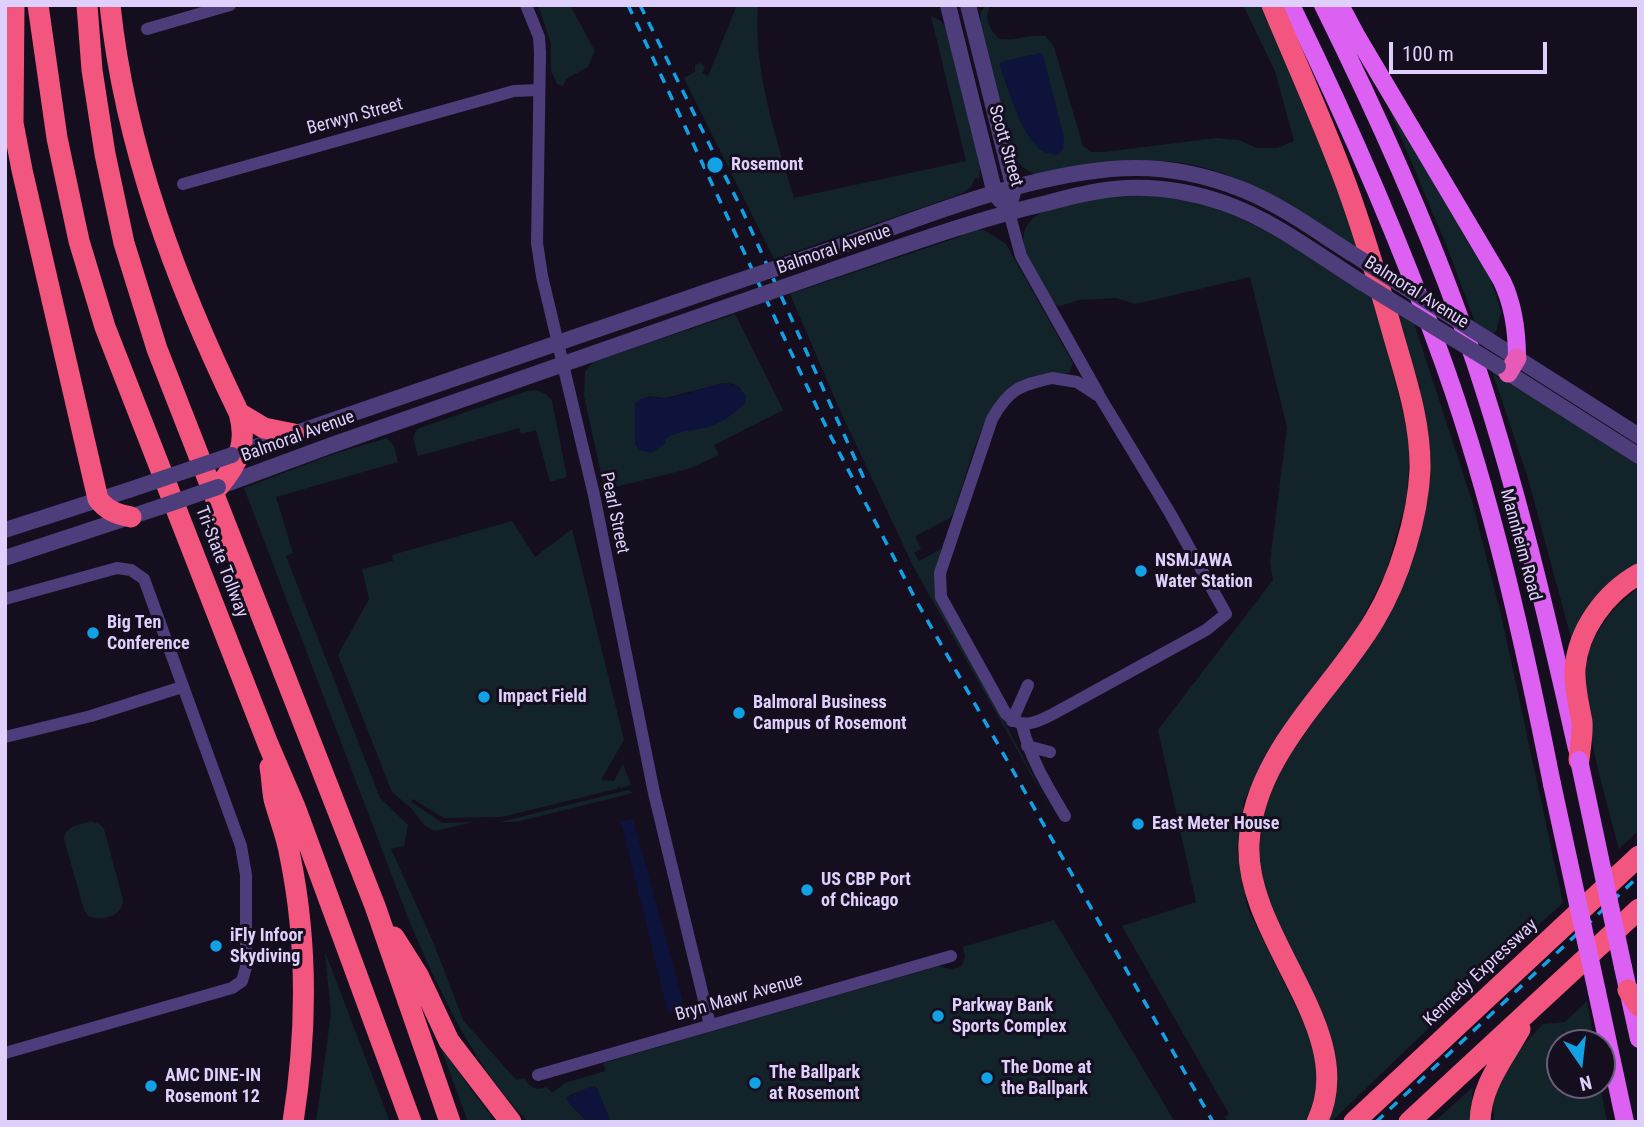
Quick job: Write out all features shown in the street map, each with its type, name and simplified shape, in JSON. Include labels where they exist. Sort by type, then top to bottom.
[{"type":"highway","points":[[14,5],[13,123],[98,499],[116,514],[135,516]]},
{"type":"highway","name":"Tri-State Tollway","points":[[38,5],[57,138],[79,241],[105,327],[295,807],[411,1122]]},
{"type":"highway","name":"Tri-State Tollway","points":[[87,5],[92,69],[106,155],[124,243],[157,349],[374,906],[450,1122]]},
{"type":"highway","points":[[110,5],[121,83],[145,179],[183,287],[243,427],[237,463],[218,487]]},
{"type":"highway","points":[[1272,5],[1350,195],[1411,393],[1419,436],[1420,471],[1416,502],[1402,557],[1377,615],[1357,649],[1294,729],[1271,766],[1261,786],[1249,838],[1249,863],[1260,907],[1306,1001],[1318,1030],[1326,1062],[1325,1093],[1317,1122]]},
{"type":"highway","points":[[239,413],[264,428],[294,434]]},
{"type":"highway","points":[[1579,760],[1583,726],[1575,668],[1579,649],[1587,629],[1606,599],[1620,585],[1639,575]]},
{"type":"highway","points":[[268,744],[274,796],[290,853],[297,894],[304,975],[303,1032],[293,1122]]},
{"type":"highway","name":"Kennedy Expressway","points":[[1354,1122],[1639,856]]},
{"type":"highway","points":[[374,906],[418,975],[449,1041],[511,1122]]},
{"type":"highway","points":[[1409,1122],[1639,909]]},
{"type":"highway","points":[[1480,1122],[1489,1080],[1527,1014]]},
{"type":"main road","name":"Mannheim Road","points":[[1291,5],[1349,125],[1408,266],[1446,369],[1499,541],[1531,678],[1625,1122]]},
{"type":"main road","name":"Mannheim Road","points":[[1323,5],[1389,144],[1459,316],[1520,512],[1579,760],[1623,967],[1633,998],[1639,1039]]},
{"type":"main road","points":[[1340,5],[1511,300],[1517,339],[1508,366]]},
{"type":"street","points":[[147,29],[230,5]]},
{"type":"street","name":"Pearl Street","points":[[526,5],[539,37],[537,243],[542,276],[594,495],[654,793],[710,1025]]},
{"type":"street","name":"Scott Street","points":[[948,5],[995,194],[1009,212]]},
{"type":"street","name":"Scott Street","points":[[968,5],[1014,189],[1009,212]]},
{"type":"street","name":"Berwyn Street","points":[[183,184],[514,92],[538,90]]},
{"type":"street","name":"Balmoral Avenue","points":[[237,463],[294,434],[995,194],[1113,169],[1175,171],[1204,177],[1243,190],[1292,216],[1490,341],[1508,366],[1639,456]]},
{"type":"street","name":"Balmoral Avenue","points":[[5,530],[129,490],[237,463],[328,446],[830,271],[1009,212],[1115,189],[1165,189],[1222,202],[1248,212],[1362,282],[1508,366],[1639,436]]},
{"type":"street","points":[[1009,212],[1021,256],[1226,614],[1206,631],[1037,723],[1017,723]]},
{"type":"street","points":[[1065,816],[1017,723],[1006,714],[941,597],[940,573],[992,419],[1005,396],[1027,384],[1052,379],[1077,382],[1100,397]]},
{"type":"street","points":[[5,558],[218,487]]},
{"type":"street","points":[[5,599],[117,568],[131,570],[144,579],[238,833],[246,875],[245,976],[237,986],[5,1053]]},
{"type":"street","points":[[5,737],[79,720],[122,702],[181,685]]},
{"type":"street","points":[[1017,723],[1028,685]]},
{"type":"street","points":[[1027,746],[1050,752]]},
{"type":"street","name":"Bryn Mawr Avenue","points":[[538,1075],[951,956]]},
{"type":"green space","points":[[538,5],[570,5],[595,51],[588,67],[566,79],[563,86],[557,84],[551,71],[551,44]]},
{"type":"green space","points":[[737,5],[758,5],[757,30],[762,79],[773,128],[794,198],[966,161],[931,16],[941,21],[949,33],[981,163],[979,179],[975,178],[971,187],[961,194],[774,259],[684,78],[695,72],[695,65],[700,63],[705,67],[702,73],[708,76]]},
{"type":"green space","points":[[986,5],[990,5],[988,23],[999,39],[1046,36],[1054,47],[1083,146],[1092,152],[1104,152],[1216,138],[1239,140],[1257,148],[1277,148],[1294,141],[1275,71],[1243,5],[1265,5],[1361,250],[1263,191],[1238,179],[1184,163],[1141,161],[1038,176],[1027,170],[1013,156],[980,23],[981,12]]},
{"type":"green space","points":[[1384,96],[1488,270],[1501,312],[1496,332],[1492,333],[1475,322]]},
{"type":"green space","points":[[1118,195],[1167,196],[1221,210],[1275,236],[1375,298],[1410,442],[1407,498],[1385,575],[1347,647],[1273,743],[1244,801],[1237,849],[1247,907],[1313,1041],[1319,1065],[1314,1122],[1228,1122],[1225,1117],[1229,1114],[1122,926],[1196,902],[1158,730],[1273,580],[1270,562],[1287,427],[1250,277],[1136,304],[1116,298],[1079,300],[1060,306],[1054,304],[1027,256],[1024,238],[1028,225],[1038,215],[1052,208]]},
{"type":"green space","points":[[984,230],[1006,244],[1073,363],[1069,373],[1028,379],[1016,383],[1004,392],[985,422],[977,441],[954,512],[950,518],[915,536],[921,549],[914,553],[919,561],[941,549],[936,570],[942,606],[1054,815],[913,566],[838,406],[790,294],[962,236],[961,232]]},
{"type":"green space","points":[[1393,310],[1414,323],[1472,501],[1502,619],[1563,903],[1509,951],[1331,1122],[1327,1122],[1333,1092],[1263,893],[1256,844],[1266,796],[1285,761],[1353,667],[1421,531],[1415,391],[1421,389]]},
{"type":"green space","points":[[735,314],[783,410],[714,445],[719,455],[688,469],[609,487],[603,483],[584,396],[585,372],[593,362]],"holes":[[[723,383],[734,384],[741,389],[705,428],[684,430],[665,439],[648,396],[666,398]]]},
{"type":"green space","points":[[1493,374],[1639,460],[1639,568],[1573,645],[1527,475]]},
{"type":"green space","points":[[536,390],[546,394],[552,401],[567,477],[550,482],[536,430],[521,434],[519,428],[418,456],[413,438],[417,429]]},
{"type":"green space","name":"Parkway Bank Sports Complex","points":[[387,438],[394,446],[398,462],[276,497],[293,553],[286,556],[380,798],[408,825],[404,846],[391,849],[434,944],[463,1020],[516,1080],[524,1078],[531,1086],[537,1089],[547,1087],[552,1093],[565,1083],[605,1071],[603,1063],[939,966],[952,970],[962,965],[965,957],[963,947],[1054,920],[1175,1122],[611,1122],[595,1086],[567,1098],[587,1122],[528,1122],[474,1052],[422,950],[244,488],[331,455]]},
{"type":"green space","name":"Impact Field","points":[[512,521],[535,557],[572,529],[624,740],[601,780],[614,781],[623,764],[631,785],[502,817],[444,818],[413,799],[411,802],[443,823],[473,822],[435,831],[424,825],[412,809],[392,792],[338,655],[369,599],[362,569],[393,561],[392,555]]},
{"type":"green space","points":[[1639,588],[1639,830],[1619,849],[1593,746],[1585,690],[1586,666],[1591,646],[1605,621],[1624,599]]},
{"type":"green space","points":[[628,790],[633,793],[516,822],[500,822]]},
{"type":"green space","points":[[91,821],[100,824],[104,829],[123,900],[120,910],[106,918],[89,917],[84,910],[64,839],[70,828]]},
{"type":"green space","points":[[325,952],[390,1122],[316,1122],[331,1014]]},
{"type":"green space","points":[[1587,1001],[1592,1029],[1546,1029],[1546,1099],[1603,1099],[1607,1122],[1494,1122],[1493,1097],[1516,1053],[1543,1024],[1565,1022]]},
{"type":"green space","points":[[441,1048],[495,1122],[468,1122]]},
{"type":"green space","points":[[1473,1087],[1470,1122],[1434,1122]]},
{"type":"shaded area","points":[[1040,53],[1043,55],[1064,137],[1063,148],[1058,155],[1042,151],[1025,130],[999,64]]},
{"type":"shaded area","points":[[723,383],[736,387],[746,397],[744,405],[728,418],[709,427],[671,436],[651,453],[640,450],[635,444],[635,404],[639,400],[646,397],[674,397]]},
{"type":"shaded area","points":[[633,819],[685,1008],[668,1013],[621,822]]},
{"type":"shaded area","points":[[591,1086],[597,1088],[611,1122],[587,1122],[569,1103],[567,1098]]},
{"type":"railway","points":[[628,5],[828,431],[918,604],[1213,1122]]},
{"type":"railway","points":[[640,5],[743,212],[866,483]]},
{"type":"railway","points":[[1376,1122],[1639,876]]},
{"type":"place","name":"Rosemont","points":[[715,165]]},
{"type":"place","name":"NSMJAWA Water Station","points":[[1141,571]]},
{"type":"place","name":"Big Ten Conference","points":[[93,633]]},
{"type":"place","name":"Impact Field","points":[[484,697]]},
{"type":"place","name":"Balmoral Business Campus of Rosemont","points":[[739,713]]},
{"type":"place","name":"East Meter House","points":[[1138,824]]},
{"type":"place","name":"US CBP Port of Chicago","points":[[807,890]]},
{"type":"place","name":"iFly Infoor Skydiving","points":[[216,946]]},
{"type":"place","name":"Parkway Bank Sports Complex","points":[[938,1016]]},
{"type":"place","name":"The Dome at the Ballpark","points":[[987,1078]]},
{"type":"place","name":"The Ballpark at Rosemont","points":[[755,1083]]},
{"type":"place","name":"AMC DINE-IN Rosemont 12","points":[[151,1086]]}]
